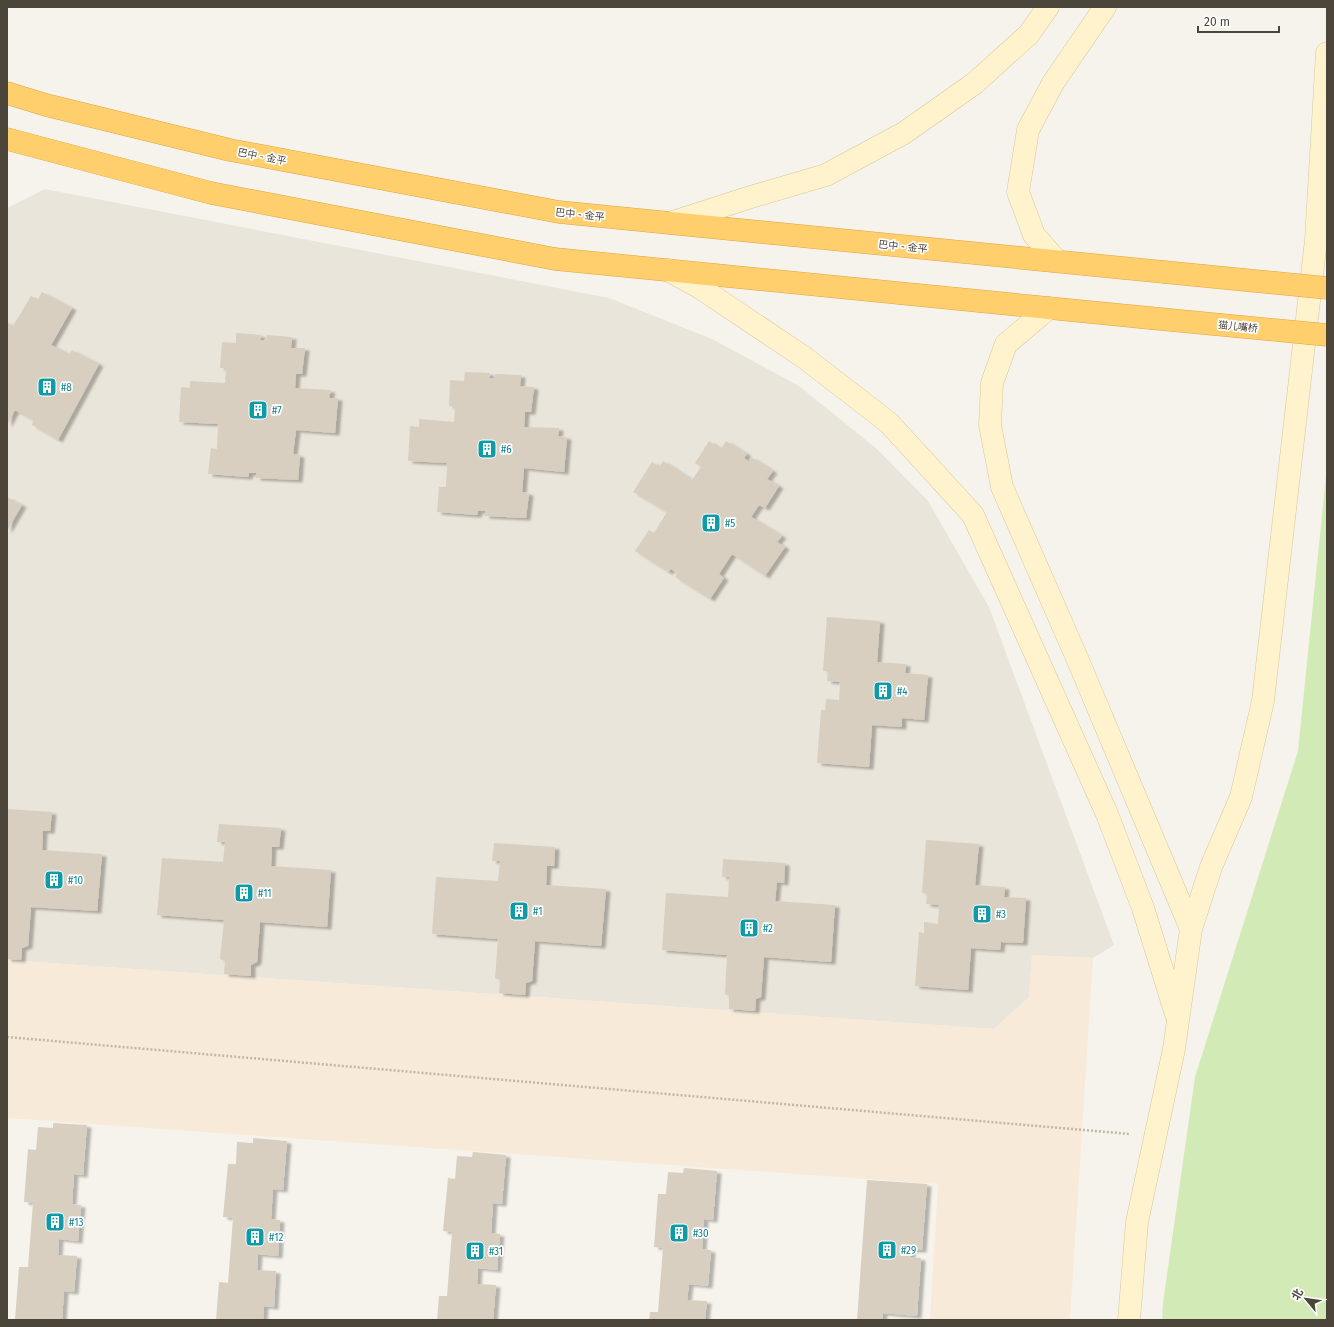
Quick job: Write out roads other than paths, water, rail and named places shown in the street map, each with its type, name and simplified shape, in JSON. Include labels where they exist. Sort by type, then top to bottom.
[{"type":"highway","name":"巴中 - 金平","points":[[7,93],[46,105],[230,150],[559,212],[1327,288]]},
{"type":"highway","points":[[7,139],[212,193],[555,259],[1049,308]]},
{"type":"highway","name":"猫儿嘴桥","points":[[1049,308],[1327,335]]},
{"type":"street","points":[[670,223],[826,175],[904,133],[975,83],[1029,34],[1048,7]]},
{"type":"street","points":[[1057,262],[1034,235],[1018,192],[1028,130],[1053,83],[1105,7]]},
{"type":"street","points":[[1129,1320],[1137,1222],[1174,1049],[1191,929],[1211,867],[1241,797],[1263,701],[1316,240],[1327,53]]},
{"type":"street","points":[[668,270],[702,290],[805,358],[889,423],[973,515],[1107,814],[1143,908],[1178,1019]]},
{"type":"street","points":[[1049,308],[1006,344],[992,383],[990,425],[1002,487],[1077,658],[1191,929]]},
{"type":"place","name":"#8","points":[[47,387]]},
{"type":"place","name":"#7","points":[[258,410]]},
{"type":"place","name":"#6","points":[[487,449]]},
{"type":"place","name":"#5","points":[[711,523]]},
{"type":"place","name":"#4","points":[[883,691]]},
{"type":"place","name":"#10","points":[[54,880]]},
{"type":"place","name":"#11","points":[[244,893]]},
{"type":"place","name":"#1","points":[[519,911]]},
{"type":"place","name":"#3","points":[[982,914]]},
{"type":"place","name":"#2","points":[[749,928]]},
{"type":"place","name":"#13","points":[[55,1222]]},
{"type":"place","name":"#30","points":[[679,1233]]},
{"type":"place","name":"#12","points":[[255,1237]]},
{"type":"place","name":"#29","points":[[887,1250]]},
{"type":"place","name":"#31","points":[[475,1251]]}]
